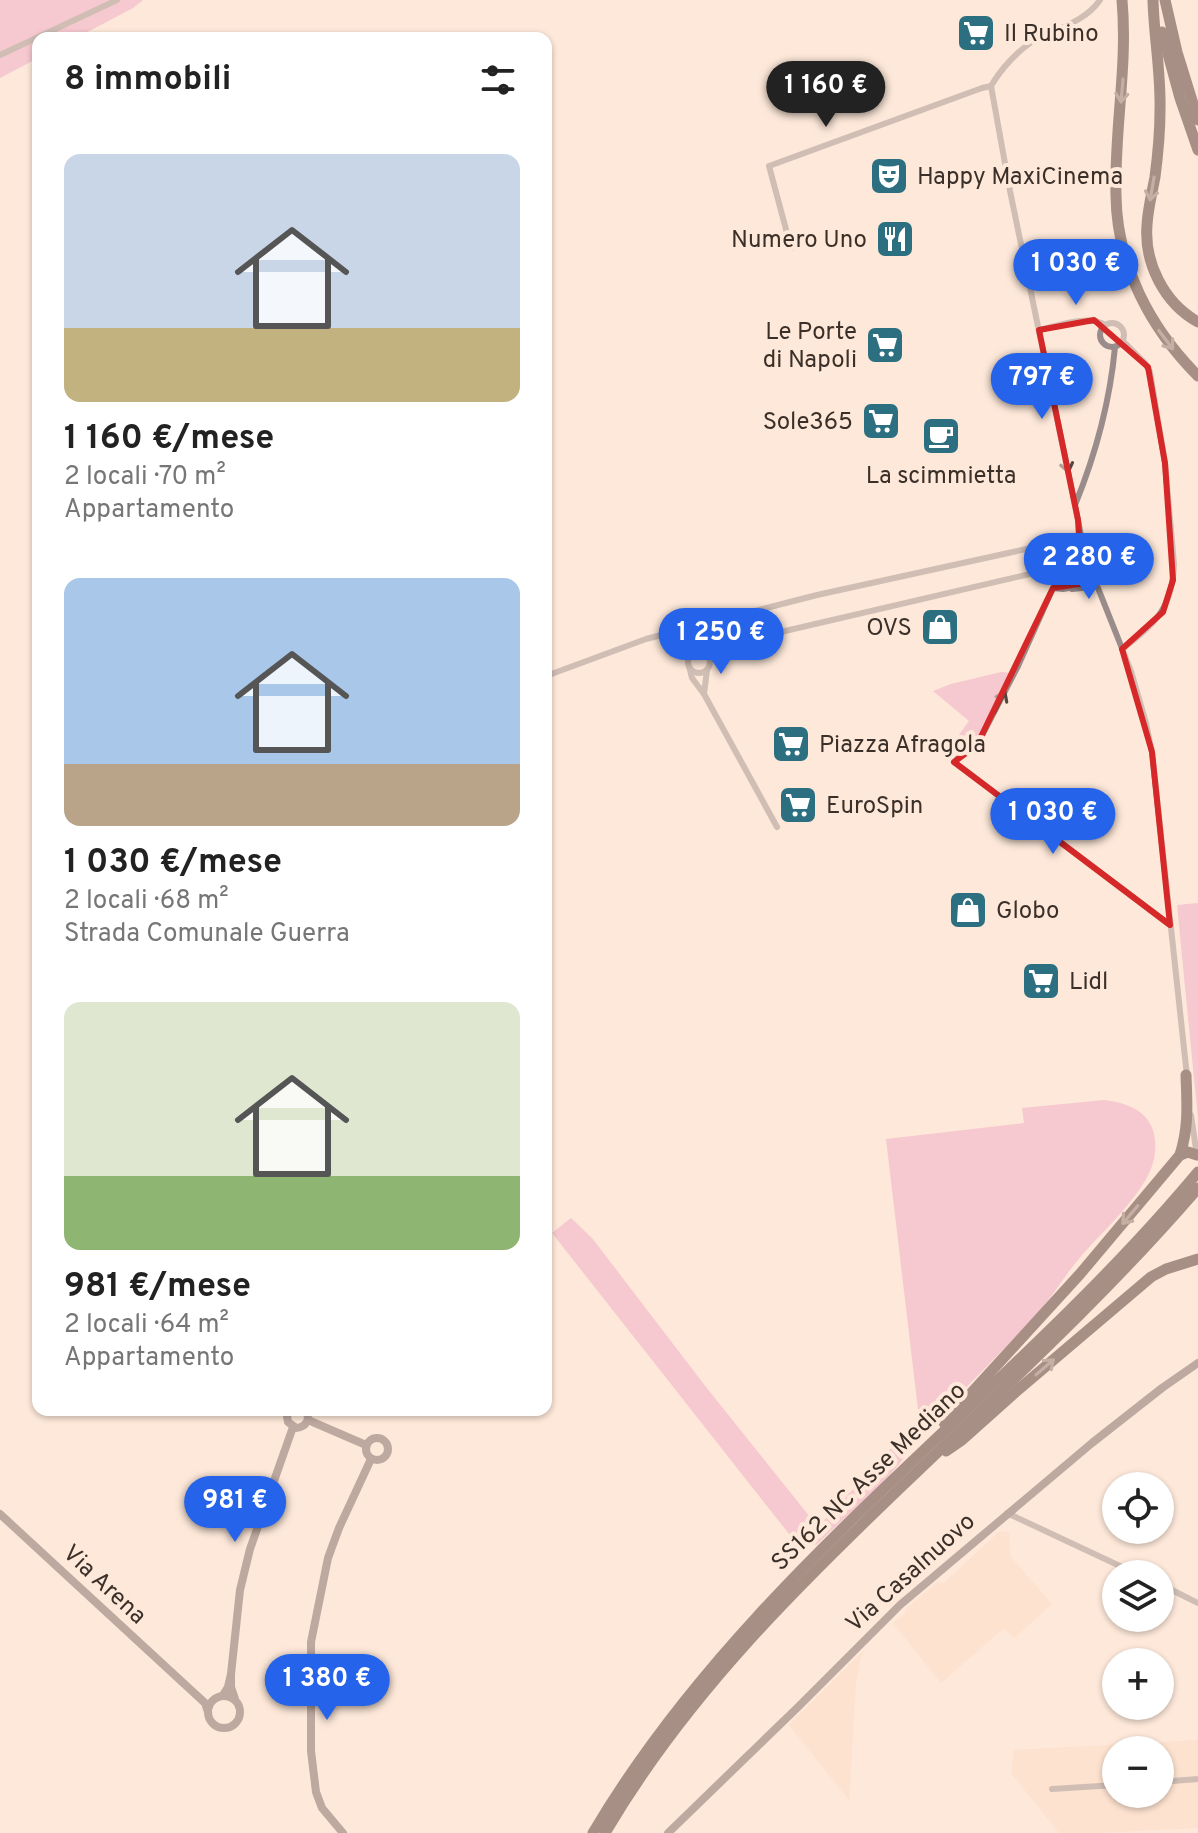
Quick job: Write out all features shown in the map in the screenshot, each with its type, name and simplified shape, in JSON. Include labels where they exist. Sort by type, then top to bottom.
[{"type":"highway","points":[[1122,0],[1124,67],[1116,174],[1120,235],[1129,269],[1146,308],[1173,349],[1198,376]]},
{"type":"highway","points":[[1154,0],[1167,56],[1198,150]]},
{"type":"highway","points":[[1154,0],[1160,105],[1159,143],[1147,227],[1148,250],[1162,287],[1180,309],[1198,322]]},
{"type":"highway","points":[[1165,0],[1198,120]]},
{"type":"highway","points":[[1189,95],[1198,111]]},
{"type":"highway","points":[[916,1466],[955,1409],[1020,1342],[1180,1155],[1187,1126],[1186,1075]]},
{"type":"highway","points":[[1180,1155],[1188,1152],[1197,1158]]},
{"type":"highway","name":"SS162 NC Asse Mediano","points":[[605,1833],[670,1736],[728,1663],[916,1466],[1197,1181]]},
{"type":"highway","points":[[916,1466],[962,1440],[1151,1277],[1198,1259]]},
{"type":"highway","name":"SS162 NC Asse Mediano","points":[[593,1833],[663,1728],[718,1661],[793,1578],[916,1466]]},
{"type":"street","points":[[49,32],[117,0]]},
{"type":"street","points":[[791,248],[769,166],[991,86],[1024,48],[1085,15],[1100,0]]},
{"type":"street","points":[[0,55],[32,40]]},
{"type":"street","points":[[991,86],[1084,552],[1081,565]]},
{"type":"street","points":[[1039,330],[1090,320],[1105,325]]},
{"type":"street","points":[[1112,322],[1120,325],[1124,332],[1123,341],[1115,347],[1106,346],[1100,332],[1112,322]]},
{"type":"street","points":[[1122,649],[1143,634],[1163,612],[1173,580],[1174,564],[1165,463],[1150,372],[1123,341]]},
{"type":"street","points":[[1075,505],[1097,438],[1115,347]]},
{"type":"street","points":[[552,674],[646,639],[946,565],[1081,537]]},
{"type":"street","points":[[777,827],[704,694],[692,678],[690,656],[708,648],[1069,565],[1081,565],[1088,573],[1087,584]]},
{"type":"street","points":[[1069,565],[1063,577],[1069,588]]},
{"type":"street","points":[[1049,570],[1063,577]]},
{"type":"street","points":[[1170,925],[954,762],[964,751],[977,745],[1018,666],[1053,588],[1079,590],[1087,584],[1098,588],[1140,697],[1152,752],[1197,1158]]},
{"type":"street","points":[[689,666],[697,672],[709,666],[724,646]]},
{"type":"street","points":[[699,651],[706,653],[709,666],[704,694]]},
{"type":"street","name":"Via Casalnuovo","points":[[668,1833],[884,1620],[1007,1513],[1136,1408],[1198,1363]]},
{"type":"street","points":[[288,1416],[293,1427]]},
{"type":"street","points":[[307,1416],[308,1420],[366,1445]]},
{"type":"street","points":[[293,1427],[303,1426],[308,1420]]},
{"type":"street","points":[[231,1674],[228,1687],[210,1703],[208,1712],[211,1722],[225,1728],[235,1723],[240,1714],[231,1687],[231,1674],[240,1590],[250,1549],[293,1427]]},
{"type":"street","points":[[377,1438],[384,1441],[388,1447],[385,1458],[378,1461],[371,1459],[365,1451],[366,1445],[377,1438]]},
{"type":"street","points":[[343,1833],[322,1808],[316,1792],[311,1751],[311,1642],[328,1558],[371,1459]]},
{"type":"street","points":[[1007,1513],[1107,1560]]},
{"type":"street","name":"Via Arena","points":[[0,1514],[205,1703],[208,1712]]},
{"type":"street","points":[[1174,1591],[1198,1603]]},
{"type":"street","name":"Via Arena","points":[[183,1683],[202,1695],[234,1699],[237,1703]]},
{"type":"street","points":[[1174,1781],[1198,1779]]},
{"type":"street","points":[[1052,1789],[1102,1786]]},
{"type":"highlighted area","points":[[1094,320],[1148,367],[1165,463],[1173,580],[1163,612],[1122,649],[1152,752],[1170,925],[954,762],[977,745],[1053,588],[1104,580],[1081,565],[1078,520],[1039,330]]},
{"type":"shaded area","points":[[0,0],[143,0],[87,32],[32,32],[32,61],[0,78]]},
{"type":"shaded area","points":[[1001,672],[1011,673],[977,740],[948,750],[969,721],[933,691]]},
{"type":"shaded area","points":[[1198,903],[1198,1119],[1177,905]]},
{"type":"shaded area","points":[[1104,1100],[1137,1110],[1145,1116],[1154,1134],[1154,1159],[1150,1172],[1133,1199],[1073,1266],[1042,1308],[916,1440],[898,1466],[816,1545],[806,1535],[793,1539],[552,1233],[571,1218],[592,1238],[818,1527],[919,1418],[886,1139],[1024,1123],[1022,1108]]},
{"type":"shaded area","points":[[1000,1531],[1009,1532],[1010,1556],[1052,1604],[1014,1638],[1004,1628],[941,1683],[893,1623],[937,1582],[944,1583]]},
{"type":"shaded area","points":[[866,1648],[856,1683],[849,1800],[789,1725]]},
{"type":"shaded area","points":[[1198,1740],[1198,1828],[1059,1833],[1011,1773],[1014,1750],[1102,1745],[1102,1808],[1174,1808],[1174,1741]]},
{"type":"place","name":"Il Rubino","points":[[976,33]]},
{"type":"place","name":"Happy MaxiCinema","points":[[889,176]]},
{"type":"place","name":"Numero Uno","points":[[895,239]]},
{"type":"place","name":"Le Porte di Napoli","points":[[885,345]]},
{"type":"place","name":"Sole365","points":[[881,421]]},
{"type":"place","name":"La scimmietta","points":[[941,436]]},
{"type":"place","name":"OVS","points":[[940,627]]},
{"type":"place","name":"Piazza Afragola","points":[[791,744]]},
{"type":"place","name":"EuroSpin","points":[[798,805]]},
{"type":"place","name":"Globo","points":[[968,910]]},
{"type":"place","name":"Lidl","points":[[1041,981]]}]
